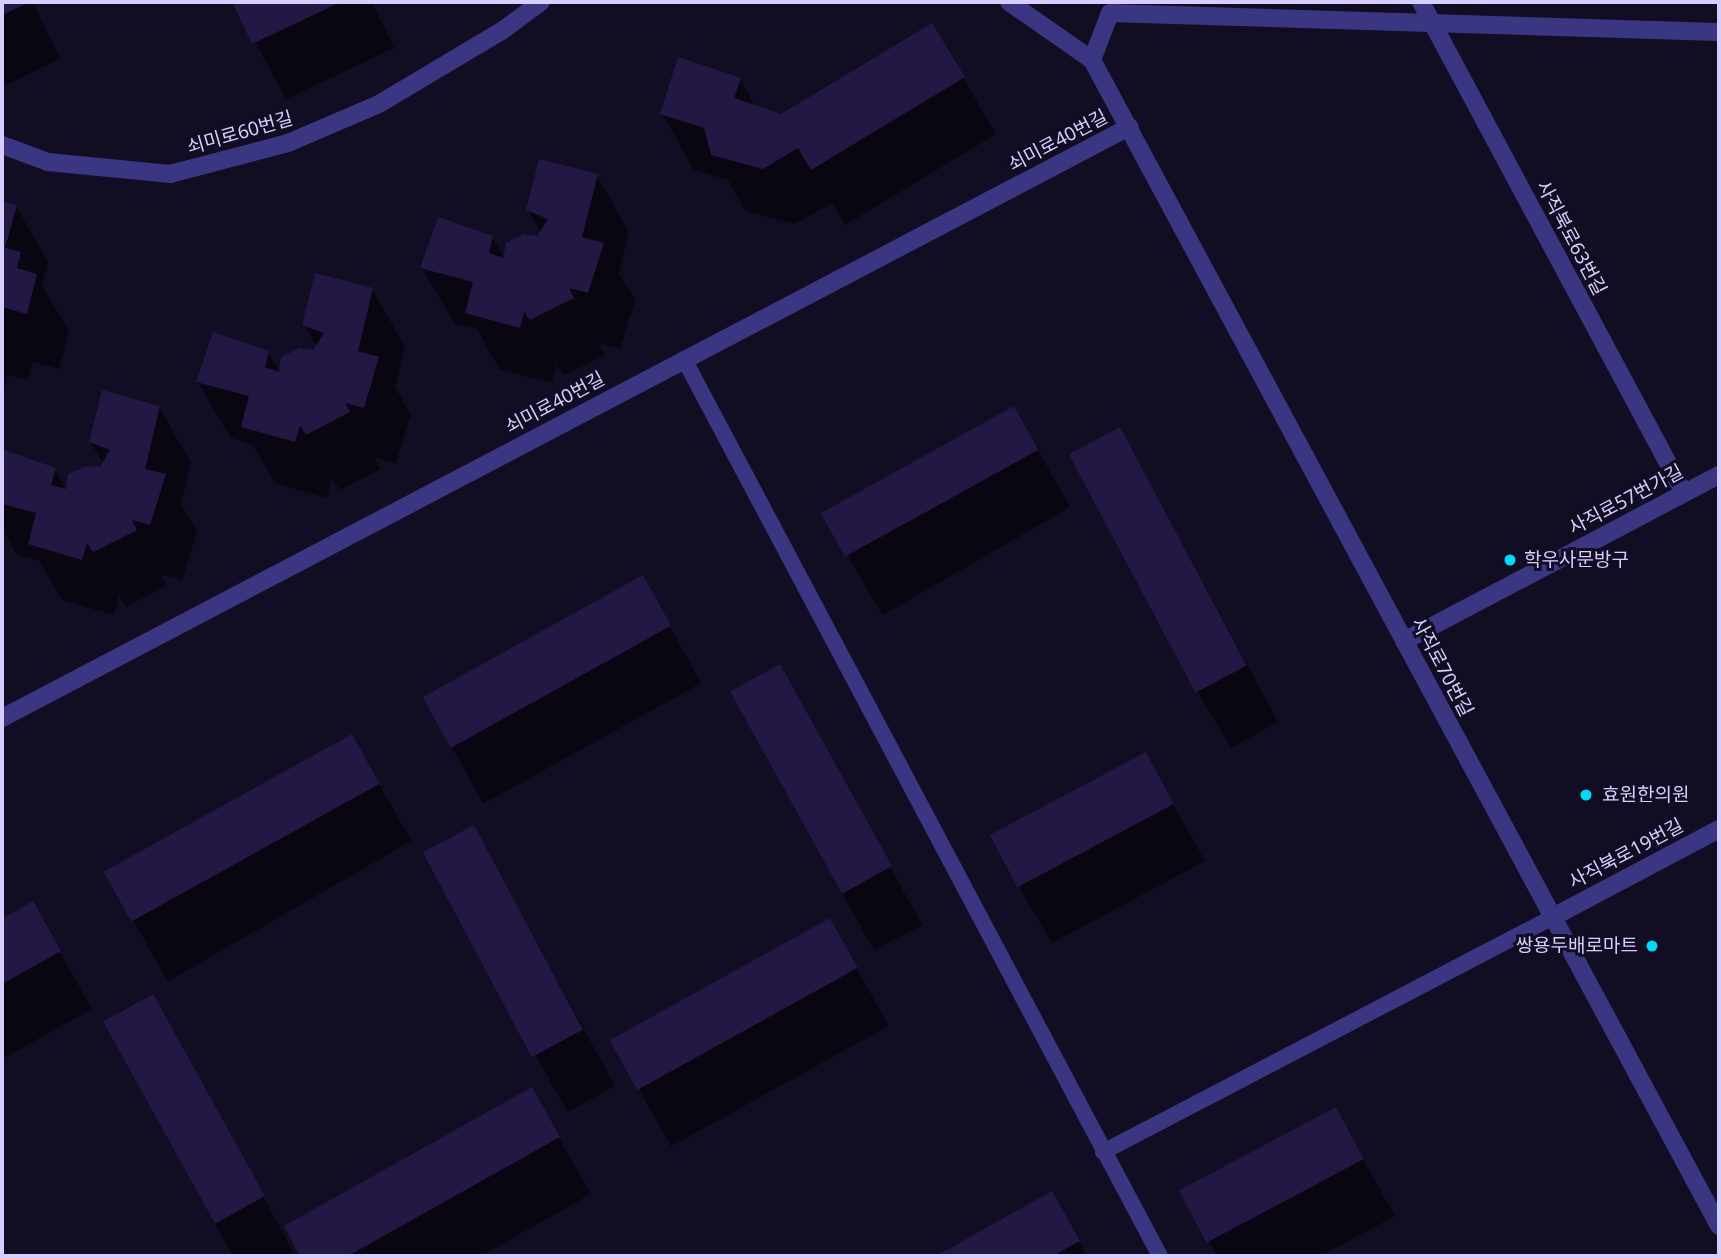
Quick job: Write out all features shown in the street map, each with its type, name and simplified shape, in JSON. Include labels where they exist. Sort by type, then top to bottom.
[{"type":"street","name":"쇠미로60번길","points":[[2,145],[48,162],[170,174],[275,147],[379,104],[503,30],[541,2]]},
{"type":"street","points":[[1009,2],[1092,60],[1108,7],[1719,32]]},
{"type":"street","name":"사직북로63번길","points":[[1421,2],[1684,494]]},
{"type":"street","name":"사직로70번길","points":[[1092,60],[1553,916],[1712,1196],[1719,1226]]},
{"type":"street","name":"쇠미로40번길","points":[[2,718],[1129,127]]},
{"type":"street","name":"사직로57번가길","points":[[1405,641],[1719,475]]},
{"type":"street","name":"사직북로19번길","points":[[1553,916],[1719,829]]},
{"type":"lane","points":[[684,359],[1160,1256]]},
{"type":"lane","points":[[1103,1152],[1553,916]]},
{"type":"building","points":[[2,2],[30,2],[2,15]]},
{"type":"building","points":[[232,2],[341,2],[252,44]]},
{"type":"building","points":[[932,23],[965,77],[811,170],[798,148],[763,169],[711,155],[704,128],[660,114],[678,57],[741,78],[734,98],[781,114]]},
{"type":"building","points":[[539,159],[598,174],[582,237],[604,243],[588,293],[569,288],[574,298],[530,320],[524,312],[520,328],[465,313],[473,282],[420,268],[438,217],[493,236],[489,253],[503,258],[506,243],[524,234],[537,236],[548,219],[526,210]]},
{"type":"building","points":[[2,201],[17,205],[5,248],[21,252],[17,268],[37,274],[27,314],[2,307]]},
{"type":"building","points":[[315,273],[373,288],[358,351],[379,357],[364,408],[345,403],[350,412],[306,435],[300,426],[295,442],[241,427],[249,396],[196,382],[213,332],[269,351],[265,367],[279,372],[281,357],[300,348],[313,350],[324,333],[302,325]]},
{"type":"building","points":[[102,390],[160,406],[145,469],[166,474],[150,525],[132,520],[137,530],[93,552],[87,543],[82,560],[28,544],[36,513],[2,504],[2,449],[56,468],[51,485],[66,489],[68,474],[87,466],[100,467],[110,450],[89,442]]},
{"type":"building","points":[[1014,406],[1038,450],[845,557],[821,513]]},
{"type":"building","points":[[1120,427],[1247,665],[1196,693],[1069,454]]},
{"type":"building","points":[[643,575],[671,626],[451,748],[423,697]]},
{"type":"building","points":[[780,664],[892,866],[842,894],[730,692]]},
{"type":"building","points":[[352,734],[380,784],[131,922],[104,872]]},
{"type":"building","points":[[1146,752],[1174,804],[1017,887],[990,835]]},
{"type":"building","points":[[474,825],[583,1030],[532,1057],[423,852]]},
{"type":"building","points":[[33,901],[61,951],[2,984],[2,919]]},
{"type":"building","points":[[830,918],[858,968],[637,1090],[610,1040]]},
{"type":"building","points":[[153,994],[265,1196],[215,1224],[103,1022]]},
{"type":"building","points":[[532,1087],[560,1137],[348,1256],[300,1256],[284,1226]]},
{"type":"building","points":[[1336,1107],[1364,1159],[1207,1243],[1179,1191]]},
{"type":"building","points":[[1052,1191],[1080,1241],[1053,1256],[936,1256]]},
{"type":"place","name":"학우사문방구","points":[[1510,560]]},
{"type":"place","name":"효원한의원","points":[[1586,795]]},
{"type":"place","name":"쌍용두배로마트","points":[[1652,946]]}]
